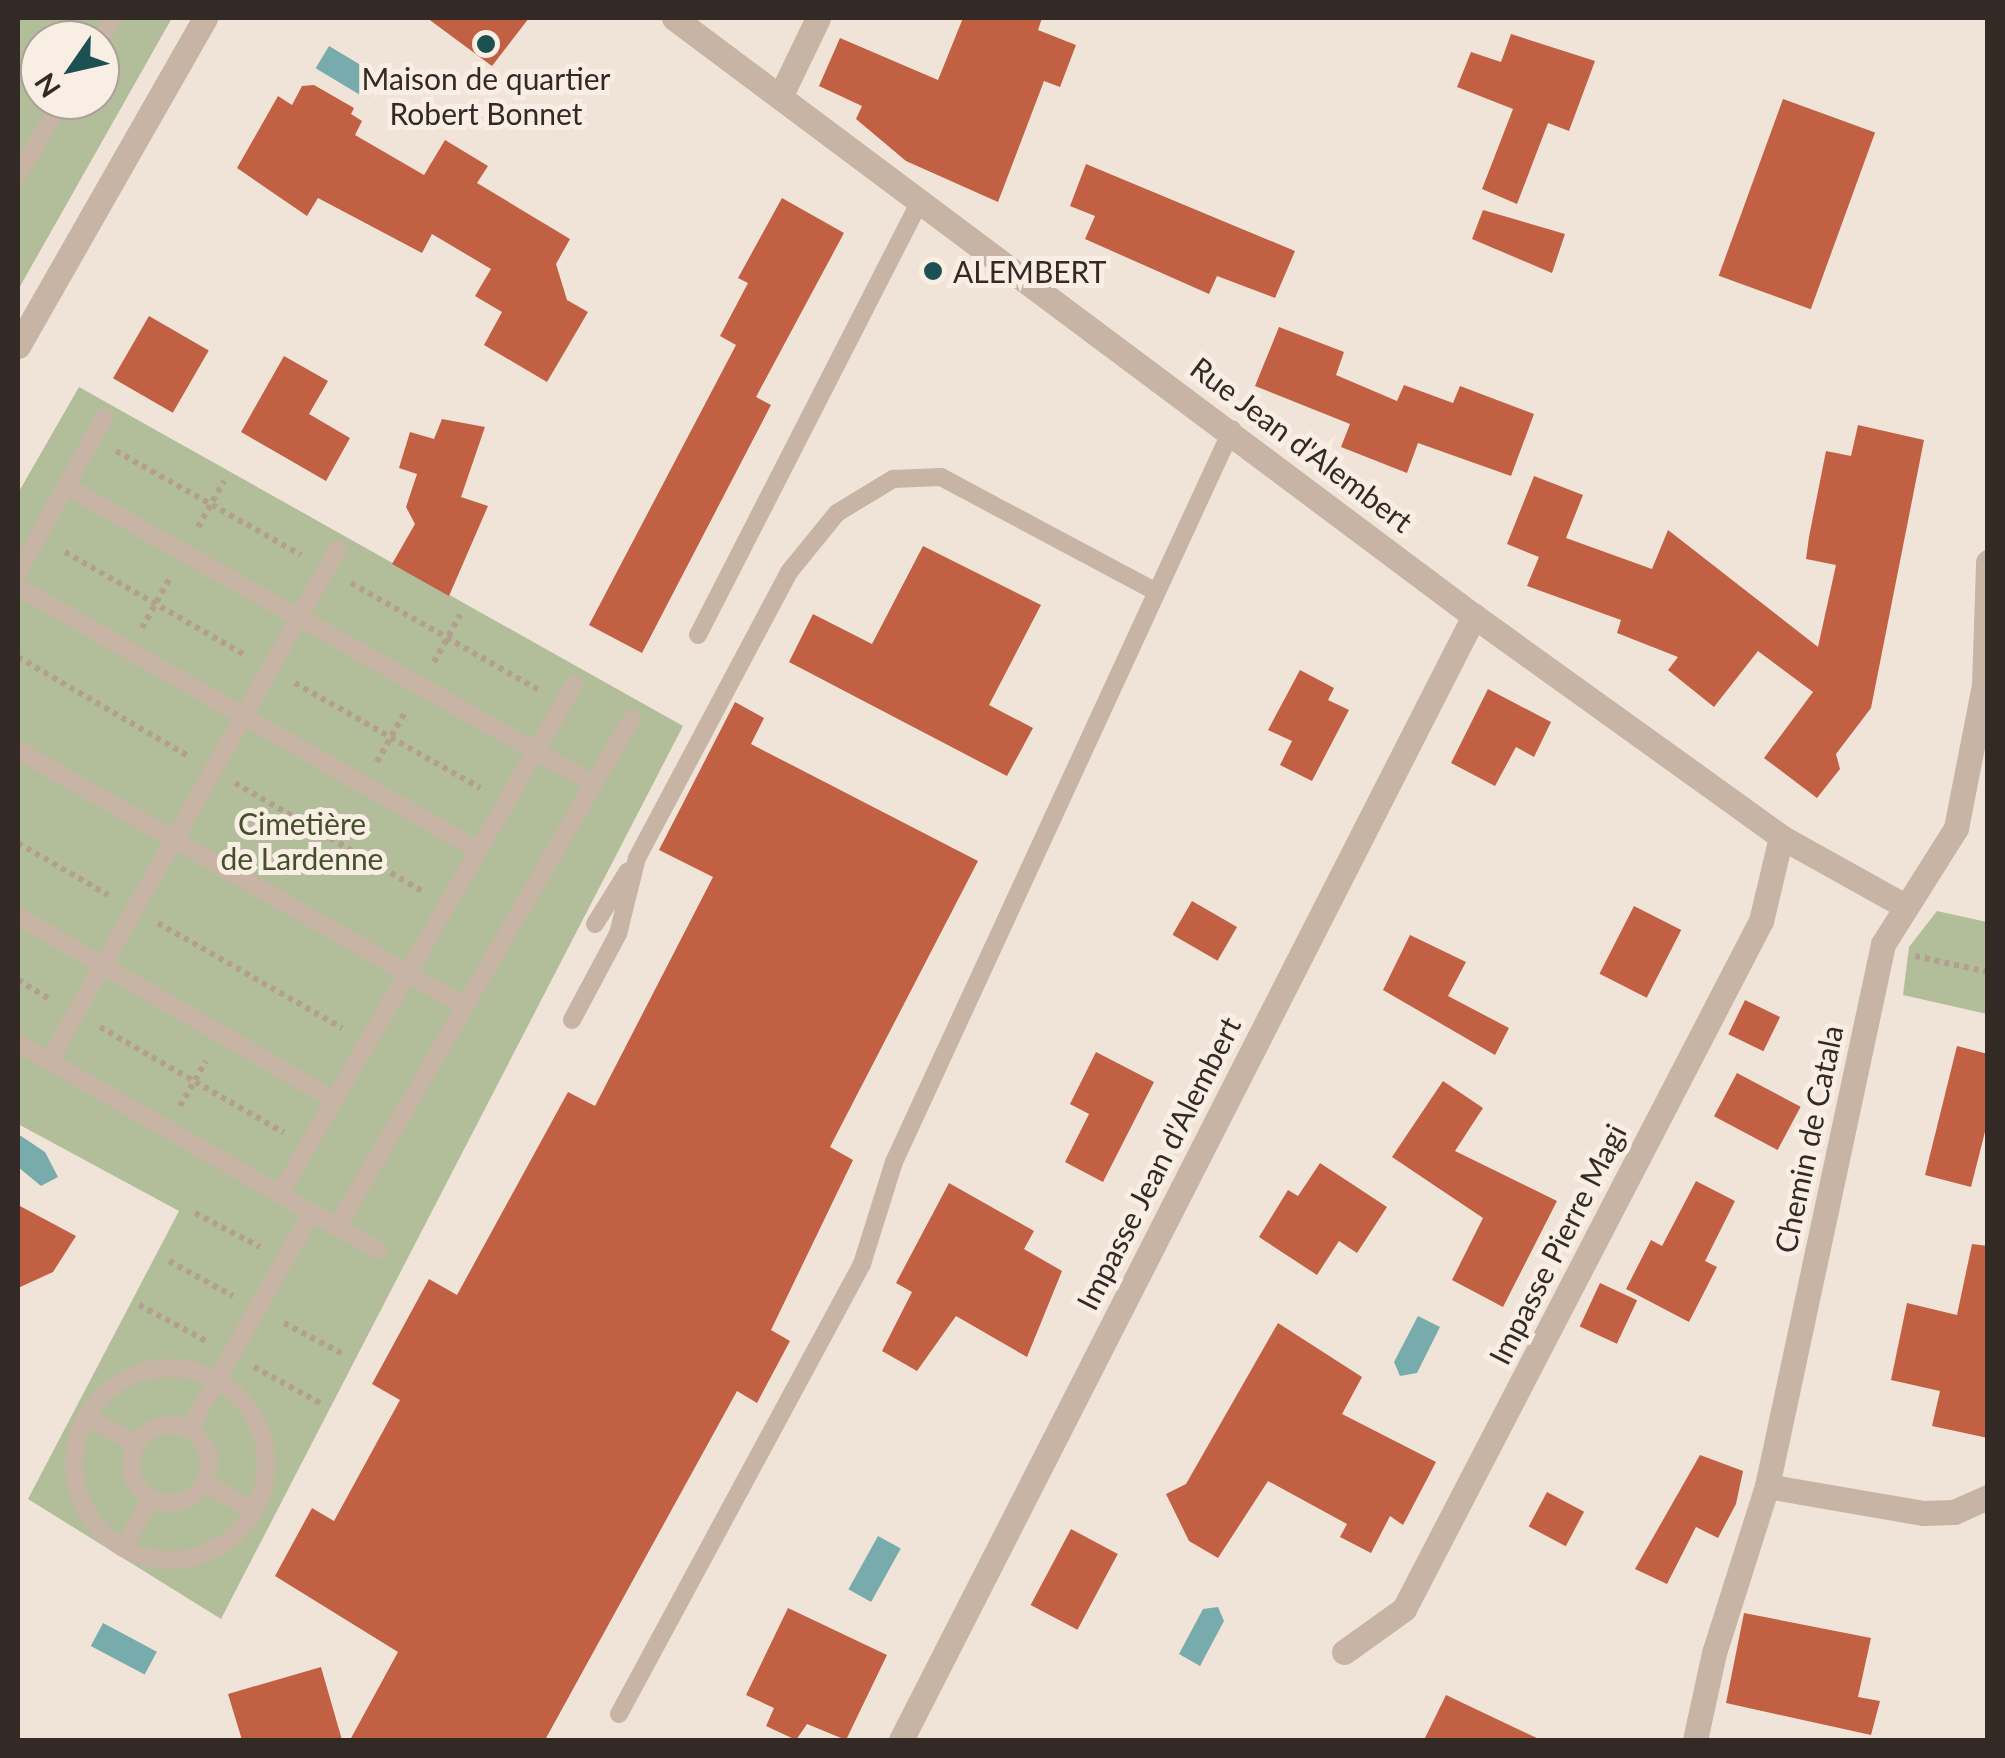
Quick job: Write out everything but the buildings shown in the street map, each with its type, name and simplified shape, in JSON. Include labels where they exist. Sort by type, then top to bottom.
[{"type":"street","points":[[18,346],[205,18]]},
{"type":"street","name":"Rue Jean d'Alembert","points":[[674,18],[1232,429],[1474,616],[1781,837],[1902,905]]},
{"type":"street","points":[[780,96],[818,18]]},
{"type":"street","name":"Chemin de Catala","points":[[1695,1740],[1714,1653],[1767,1486],[1883,944],[1902,905],[1956,828],[1984,684],[1988,562]]},
{"type":"street","name":"Impasse Jean d'Alembert","points":[[901,1740],[1474,616]]},
{"type":"street","name":"Impasse Pierre Magi","points":[[1344,1652],[1404,1609],[1761,921],[1781,837]]},
{"type":"street","points":[[1767,1486],[1924,1513],[1954,1512],[1988,1497]]},
{"type":"lane","points":[[18,175],[52,120]]},
{"type":"lane","points":[[698,635],[920,202]]},
{"type":"lane","points":[[18,573],[104,417]]},
{"type":"lane","points":[[619,1714],[862,1264],[894,1162],[1232,429]]},
{"type":"lane","points":[[596,924],[636,858],[788,572],[837,513],[893,479],[941,477],[1156,592]]},
{"type":"lane","points":[[66,486],[594,784]]},
{"type":"lane","points":[[49,1061],[337,550]]},
{"type":"lane","points":[[18,587],[478,850]]},
{"type":"lane","points":[[280,1194],[574,685]]},
{"type":"lane","points":[[338,1227],[632,718]]},
{"type":"lane","points":[[18,750],[466,1006]]},
{"type":"lane","points":[[572,1020],[618,934],[636,858]]},
{"type":"lane","points":[[18,916],[334,1100]]},
{"type":"lane","points":[[18,1043],[378,1250]]},
{"type":"lane","points":[[189,1430],[312,1212]]},
{"type":"lane","points":[[169,1366],[218,1379],[238,1394],[264,1437],[264,1488],[255,1511],[240,1532],[197,1557],[147,1558],[123,1548],[102,1533],[77,1490],[75,1452],[86,1416],[120,1380],[144,1370],[169,1366]]},
{"type":"lane","points":[[86,1416],[136,1444]]},
{"type":"lane","points":[[160,1426],[189,1430],[208,1453],[204,1483],[181,1502],[151,1498],[133,1474],[136,1444],[160,1426]]},
{"type":"lane","points":[[204,1483],[255,1511]]},
{"type":"lane","points":[[123,1548],[151,1498]]},
{"type":"path","points":[[18,844],[367,1042]]},
{"type":"path","points":[[1883,944],[1988,972]]},
{"type":"path","points":[[18,980],[307,1146]]},
{"type":"path","points":[[167,1129],[221,1034]]},
{"type":"path","points":[[195,1214],[284,1260]]},
{"type":"green space","points":[[18,18],[172,18],[120,110],[120,20],[20,20],[20,120],[114,120],[18,290]]},
{"type":"green space","name":"Cimetière de Lardenne","points":[[79,387],[683,726],[221,1619],[28,1499],[179,1211],[18,1124],[18,493]]},
{"type":"green space","points":[[1937,911],[1987,922],[1987,1014],[1903,995],[1909,947]]},
{"type":"water","points":[[329,46],[373,72],[359,95],[316,68]]},
{"type":"water","points":[[18,1134],[45,1152],[58,1177],[41,1186],[18,1167]]},
{"type":"water","points":[[1418,1316],[1440,1327],[1417,1373],[1400,1376],[1394,1362]]},
{"type":"water","points":[[878,1536],[901,1549],[871,1602],[848,1589]]},
{"type":"water","points":[[1218,1607],[1224,1621],[1200,1666],[1179,1654],[1203,1609]]},
{"type":"water","points":[[103,1623],[157,1652],[145,1675],[91,1646]]},
{"type":"place","name":"Maison de quartier Robert Bonnet","points":[[486,44]]},
{"type":"place","name":"ALEMBERT","points":[[933,271]]}]
